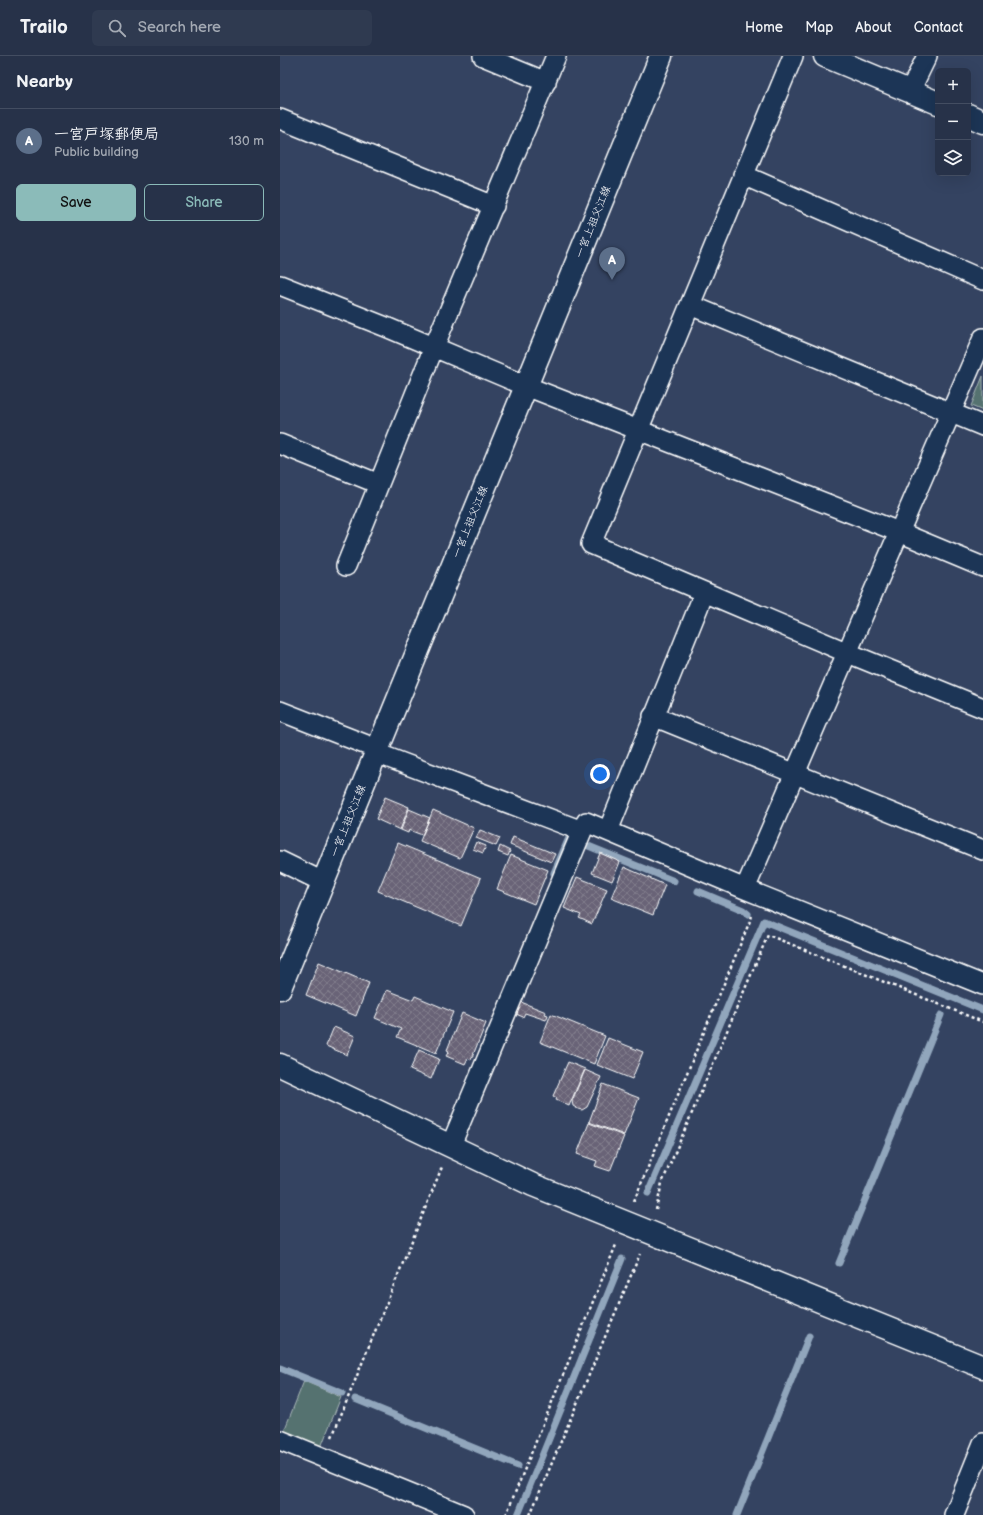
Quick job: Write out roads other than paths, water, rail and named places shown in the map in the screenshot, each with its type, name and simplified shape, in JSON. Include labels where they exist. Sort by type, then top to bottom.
[{"type":"main road","name":"一宮上祖父江線","points":[[280,988],[662,56]]},
{"type":"main road","points":[[825,56],[935,102]]},
{"type":"main road","points":[[971,116],[983,122]]},
{"type":"main road","points":[[280,1064],[533,1184],[983,1367]]},
{"type":"street","points":[[483,56],[546,82]]},
{"type":"street","points":[[346,566],[434,347],[556,56]]},
{"type":"street","points":[[793,56],[591,544],[704,593],[983,708]]},
{"type":"street","points":[[910,91],[927,56]]},
{"type":"street","points":[[280,119],[494,206]]},
{"type":"street","points":[[744,175],[983,280]]},
{"type":"street","points":[[280,285],[526,386],[899,532],[983,567]]},
{"type":"street","points":[[690,304],[983,426]]},
{"type":"street","points":[[745,889],[983,338]]},
{"type":"street","points":[[280,444],[379,484]]},
{"type":"street","points":[[608,831],[653,716],[704,593]]},
{"type":"street","points":[[280,711],[376,751],[582,831]]},
{"type":"street","points":[[653,716],[983,850]]},
{"type":"street","points":[[451,1145],[586,822],[745,889],[983,985]]},
{"type":"street","points":[[280,861],[323,882]]},
{"type":"street","points":[[280,1440],[464,1515]]},
{"type":"street","points":[[954,1515],[983,1444]]},
{"type":"waterway","points":[[554,873],[569,838]]},
{"type":"waterway","points":[[586,845],[674,881]]},
{"type":"waterway","points":[[698,891],[743,910],[748,914]]},
{"type":"waterway","points":[[648,1193],[764,921],[983,1010]]},
{"type":"waterway","points":[[839,1263],[941,1015]]},
{"type":"waterway","points":[[518,1515],[622,1259]]},
{"type":"waterway","points":[[737,1515],[809,1336]]},
{"type":"waterway","points":[[280,1368],[342,1393]]},
{"type":"waterway","points":[[355,1399],[518,1466]]},
{"type":"place","name":"一宮戸塚郵便局","points":[[612,280]]}]
